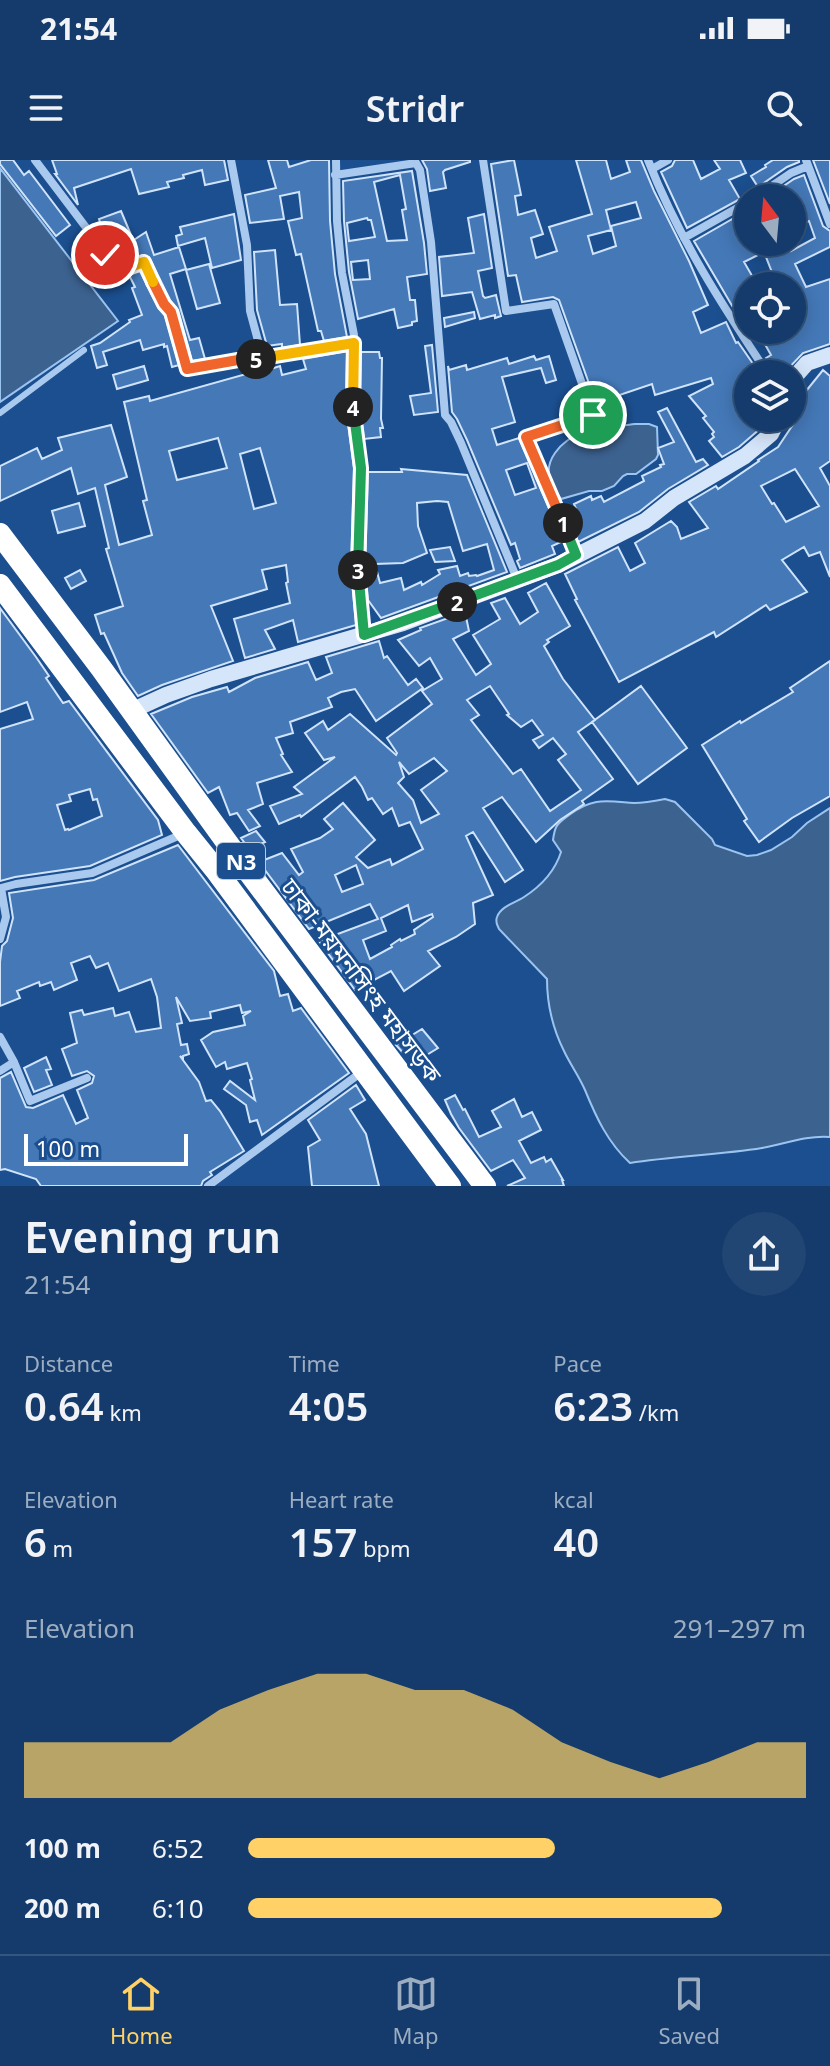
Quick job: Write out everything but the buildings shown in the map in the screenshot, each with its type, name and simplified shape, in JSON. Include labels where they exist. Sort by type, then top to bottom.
[{"type":"highway","name":"ঢাকা-ময়মনসিংহ মহাসড়ক","points":[[0,534],[245,868],[485,1186]]},
{"type":"highway","name":"N3","points":[[0,585],[450,1186]]},
{"type":"street","points":[[35,160],[119,271],[144,262],[171,312],[187,369],[354,343]]},
{"type":"street","points":[[231,160],[247,245],[250,311],[263,359]]},
{"type":"street","points":[[336,160],[342,273],[354,343],[353,409],[361,468],[358,568],[364,635]]},
{"type":"street","points":[[483,160],[506,311],[554,304],[593,415],[526,437],[576,555]]},
{"type":"street","points":[[668,160],[650,164],[684,238],[712,289],[759,360]]},
{"type":"street","points":[[335,175],[415,162],[420,170],[431,242],[445,415],[461,443],[517,579]]},
{"type":"street","points":[[775,184],[807,163],[830,224]]},
{"type":"street","points":[[684,238],[734,210]]},
{"type":"street","points":[[806,364],[830,355]]},
{"type":"street","points":[[131,711],[211,679],[403,623],[558,565],[645,521],[674,498],[745,456],[772,432]]},
{"type":"street","points":[[0,939],[3,918],[1,888],[92,873],[186,833]]},
{"type":"street","points":[[0,1037],[30,1101],[87,1078]]},
{"type":"street","points":[[0,1071],[14,1062]]},
{"type":"street","points":[[208,1186],[363,1070]]},
{"type":"lane","points":[[0,413],[84,350]]},
{"type":"water","points":[[0,168],[118,321],[0,402]]},
{"type":"water","points":[[635,424],[657,427],[656,459],[636,474],[623,476],[614,486],[561,499],[551,482],[549,465],[562,444],[591,430]]},
{"type":"water","points":[[665,799],[675,802],[715,845],[747,856],[771,850],[830,808],[830,1137],[630,1163],[603,1129],[560,1043],[551,1016],[547,979],[499,929],[496,920],[499,913],[536,888],[555,866],[561,852],[553,840],[554,835],[557,825],[565,818],[593,803],[638,803]]},
{"type":"route","points":[[105,255],[119,271],[144,262],[171,312],[187,369],[354,343],[353,409],[361,468],[358,568],[364,635],[558,565],[576,555],[526,437],[593,415]]}]
